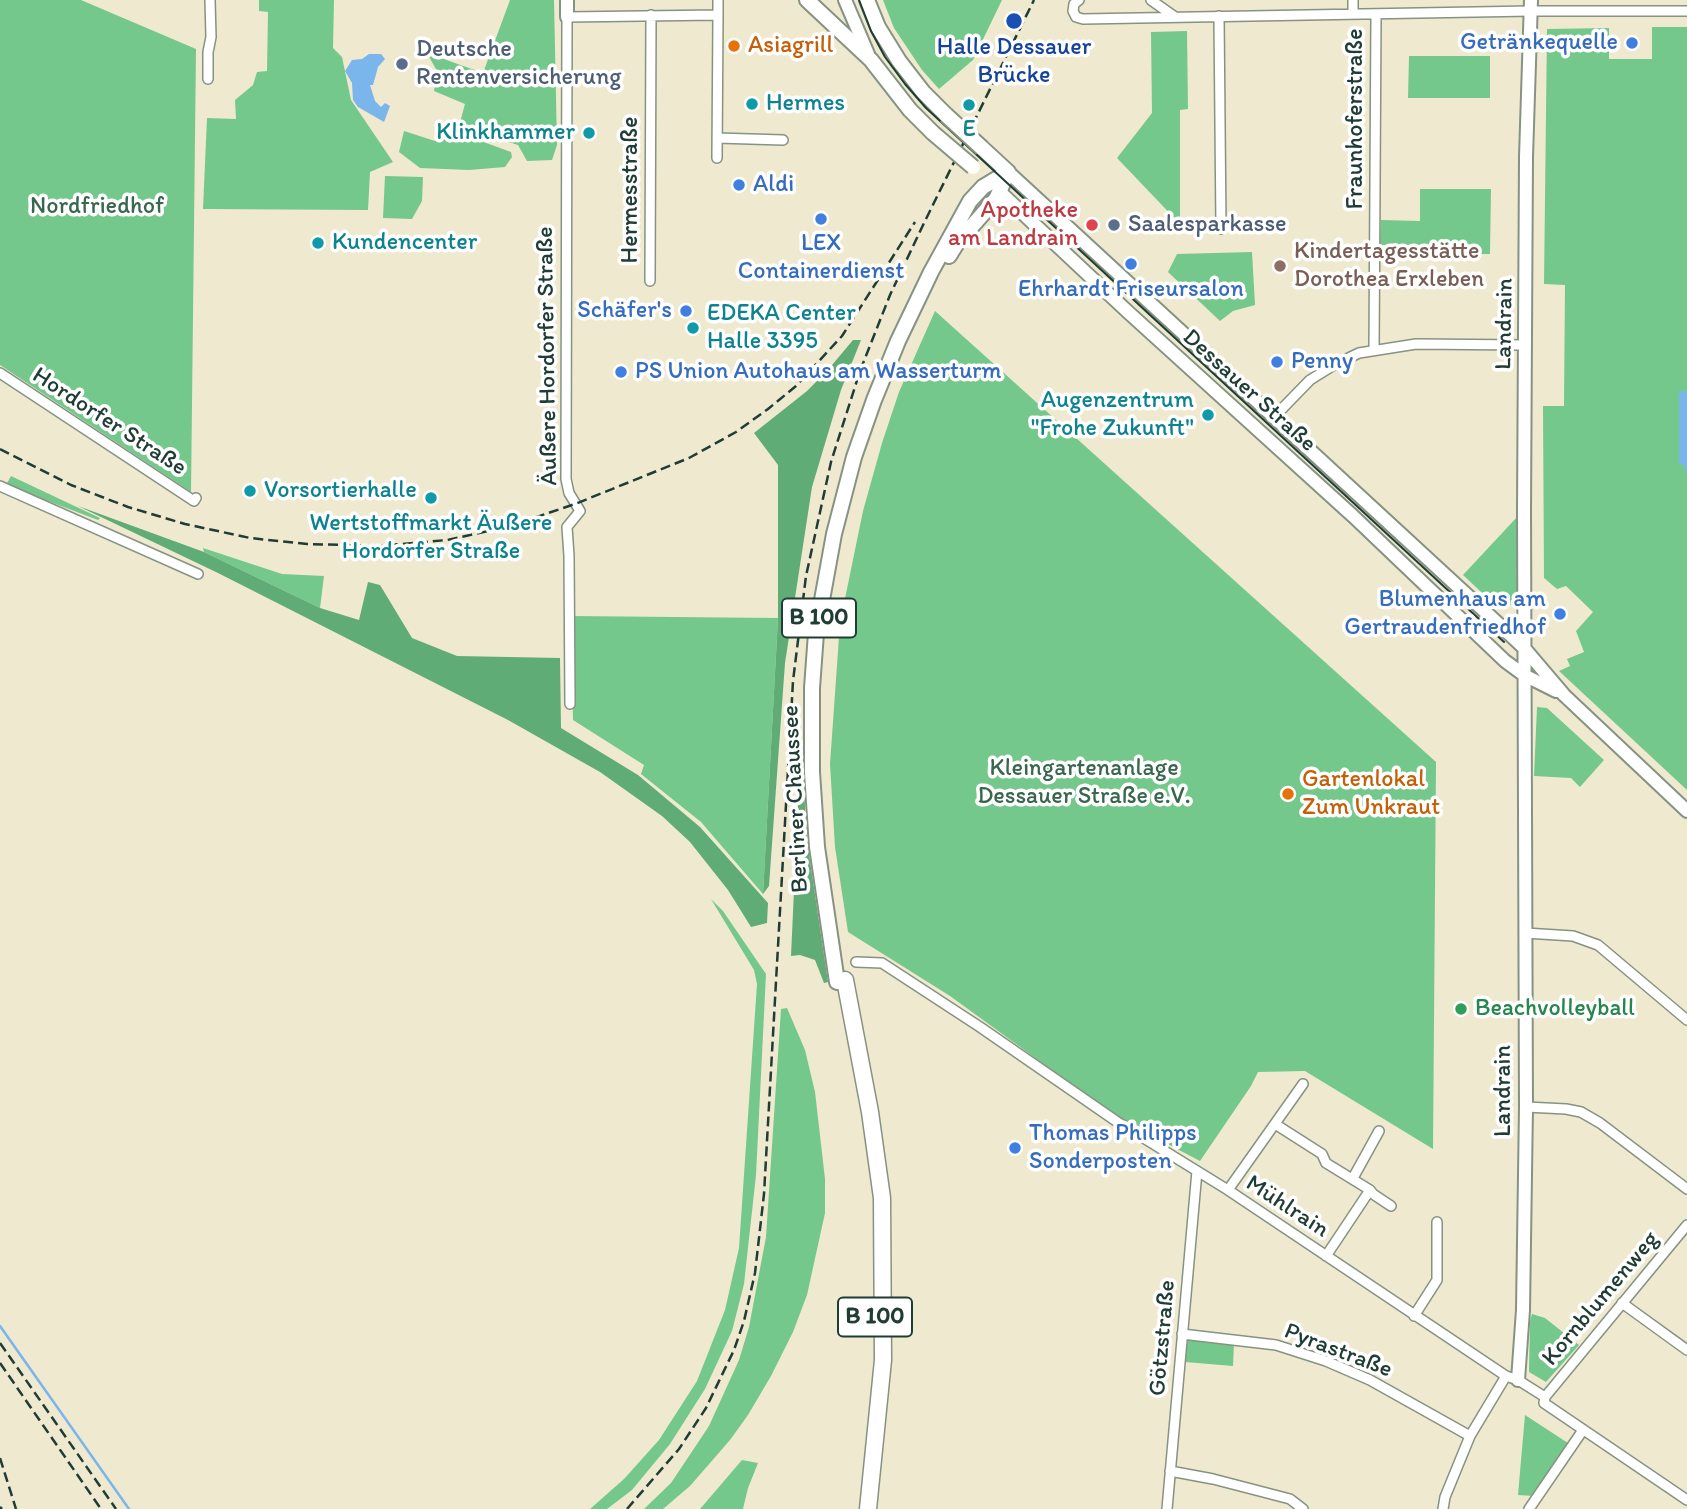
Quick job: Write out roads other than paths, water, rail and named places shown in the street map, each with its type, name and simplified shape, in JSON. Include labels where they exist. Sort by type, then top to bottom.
[{"type":"highway","name":"Berliner Chaussee","points":[[841,981],[864,1124],[876,1238],[875,1357],[858,1509]]},
{"type":"highway","name":"Berliner Chaussee","points":[[841,981],[870,1112],[882,1198],[883,1360],[868,1509]]},
{"type":"main road","name":"Äußere Hordorfer Straße","points":[[566,0],[567,17]]},
{"type":"main road","name":"Dessauer Straße","points":[[807,0],[871,60],[910,110],[933,133],[974,167],[1128,312],[1353,516],[1497,653],[1524,675],[1564,695]]},
{"type":"main road","points":[[845,0],[871,60]]},
{"type":"main road","name":"Dessauer Straße","points":[[867,0],[878,27],[899,61],[923,92],[946,115],[1524,648],[1564,695],[1687,811]]},
{"type":"main road","name":"Landrain","points":[[1512,1378],[1523,1310],[1526,1107],[1525,345],[1526,157],[1531,5]]},
{"type":"main road","points":[[974,167],[978,182],[974,195]]},
{"type":"main road","name":"Berliner Chaussee","points":[[841,981],[827,872],[819,774],[826,634],[840,547],[864,453],[907,339],[957,243],[988,209],[995,187],[1008,172]]},
{"type":"main road","name":"Berliner Chaussee","points":[[841,981],[817,847],[812,772],[813,674],[816,633],[825,582],[847,481],[877,390],[931,272],[965,208],[974,195],[995,187]]},
{"type":"main road","points":[[1497,653],[1514,654],[1524,648]]},
{"type":"street","points":[[208,79],[210,0]]},
{"type":"street","points":[[717,158],[718,0]]},
{"type":"street","points":[[1079,0],[1073,11],[1076,17],[1083,19],[1376,15],[1531,5],[1682,11],[1677,0]]},
{"type":"street","points":[[1151,0],[1175,17]]},
{"type":"street","points":[[1353,0],[1353,15]]},
{"type":"street","name":"Hermesstraße","points":[[650,281],[651,15]]},
{"type":"street","points":[[567,17],[718,15]]},
{"type":"street","name":"Fraunhoferstraße","points":[[1374,350],[1376,15]]},
{"type":"street","points":[[1219,16],[1221,229]]},
{"type":"street","name":"Äußere Hordorfer Straße","points":[[567,17],[566,479],[569,493],[580,512],[567,527],[570,704]]},
{"type":"street","points":[[717,138],[783,140]]},
{"type":"street","points":[[1274,417],[1318,374],[1351,357],[1374,350],[1434,344],[1525,345]]},
{"type":"street","name":"Hordorfer Straße","points":[[0,373],[194,501],[196,499]]},
{"type":"street","points":[[0,486],[198,574]]},
{"type":"street","points":[[1525,933],[1573,936],[1598,945],[1687,1020]]},
{"type":"street","name":"Mühlrain","points":[[856,962],[882,963],[1116,1121],[1228,1190],[1414,1316],[1545,1397],[1545,1403],[1687,1500]]},
{"type":"street","points":[[1228,1190],[1303,1084]]},
{"type":"street","points":[[1526,1107],[1581,1112],[1600,1122],[1687,1189]]},
{"type":"street","points":[[1275,1124],[1322,1154],[1326,1163],[1353,1178],[1391,1206]]},
{"type":"street","points":[[1353,1178],[1379,1130]]},
{"type":"street","name":"Götzstraße","points":[[1167,1509],[1197,1171]]},
{"type":"street","points":[[1326,1255],[1370,1190]]},
{"type":"street","points":[[1414,1316],[1437,1280],[1437,1222]]},
{"type":"street","name":"Kornblumenweg","points":[[1545,1397],[1687,1225]]},
{"type":"street","points":[[1622,1303],[1687,1350]]},
{"type":"street","name":"Pyrastraße","points":[[1182,1334],[1276,1345],[1326,1361],[1370,1380],[1470,1436]]},
{"type":"street","points":[[1443,1509],[1445,1497],[1470,1436],[1512,1378]]},
{"type":"street","points":[[1529,1509],[1583,1430]]},
{"type":"street","points":[[1170,1471],[1290,1499],[1303,1509]]},
{"type":"water","points":[[369,54],[381,54],[385,59],[378,67],[373,85],[370,85],[375,101],[381,107],[385,103],[390,106],[384,122],[358,107],[353,100],[352,83],[345,71],[352,60],[362,59]]},
{"type":"water","points":[[1679,391],[1687,391],[1687,473],[1683,464],[1679,464]]},
{"type":"waterway","points":[[0,1326],[129,1509]]},
{"type":"tram line","points":[[859,0],[885,57],[926,108],[1504,642]]},
{"type":"railway","points":[[627,1509],[679,1449],[706,1408],[734,1350],[755,1273],[764,1194],[793,681],[806,576],[831,462],[860,371],[890,295],[1034,0]]},
{"type":"railway","points":[[0,449],[71,485],[128,507],[185,524],[250,538],[307,544],[379,546],[447,540],[507,527],[575,504],[689,458],[736,432],[768,409],[796,386],[842,336],[915,222]]},
{"type":"railway","points":[[0,1343],[116,1509]]},
{"type":"railway","points":[[0,1363],[101,1509]]},
{"type":"railway","points":[[0,1458],[16,1509]]},
{"type":"place","name":"Halle Dessauer Brücke","points":[[1014,21]]},
{"type":"place","name":"Getränkequelle","points":[[1632,43]]},
{"type":"place","name":"Asiagrill","points":[[734,46]]},
{"type":"place","name":"Deutsche Rentenversicherung","points":[[402,64]]},
{"type":"place","name":"Hermes","points":[[752,104]]},
{"type":"place","name":"E","points":[[969,105]]},
{"type":"place","name":"Klinkhammer","points":[[589,133]]},
{"type":"place","name":"Aldi","points":[[739,185]]},
{"type":"place","name":"LEX Containerdienst","points":[[821,219]]},
{"type":"place","name":"Apotheke am Landrain","points":[[1092,225]]},
{"type":"place","name":"Saalesparkasse","points":[[1114,225]]},
{"type":"place","name":"Kundencenter","points":[[318,243]]},
{"type":"place","name":"Ehrhardt Friseursalon","points":[[1131,264]]},
{"type":"place","name":"Kindertagesstätte Dorothea Erxleben","points":[[1280,266]]},
{"type":"place","name":"Schäfer's","points":[[686,311]]},
{"type":"place","name":"EDEKA Center Halle 3395","points":[[693,328]]},
{"type":"place","name":"Penny","points":[[1277,362]]},
{"type":"place","name":"PS Union Autohaus am Wasserturm","points":[[621,372]]},
{"type":"place","name":"Augenzentrum \"Frohe Zukunft\"","points":[[1208,415]]},
{"type":"place","name":"Vorsortierhalle","points":[[250,491]]},
{"type":"place","name":"Wertstoffmarkt Äußere Hordorfer Straße","points":[[431,498]]},
{"type":"place","name":"Blumenhaus am Gertraudenfriedhof","points":[[1560,614]]},
{"type":"place","name":"Gartenlokal Zum Unkraut","points":[[1288,794]]},
{"type":"place","name":"Beachvolleyball","points":[[1461,1009]]},
{"type":"place","name":"Thomas Philipps Sonderposten","points":[[1015,1148]]},
{"type":"park label","name":"Nordfriedhof","points":[[97,207]]},
{"type":"park label","name":"Kleingartenanlage Dessauer Straße e.V.","points":[[1084,783]]}]
